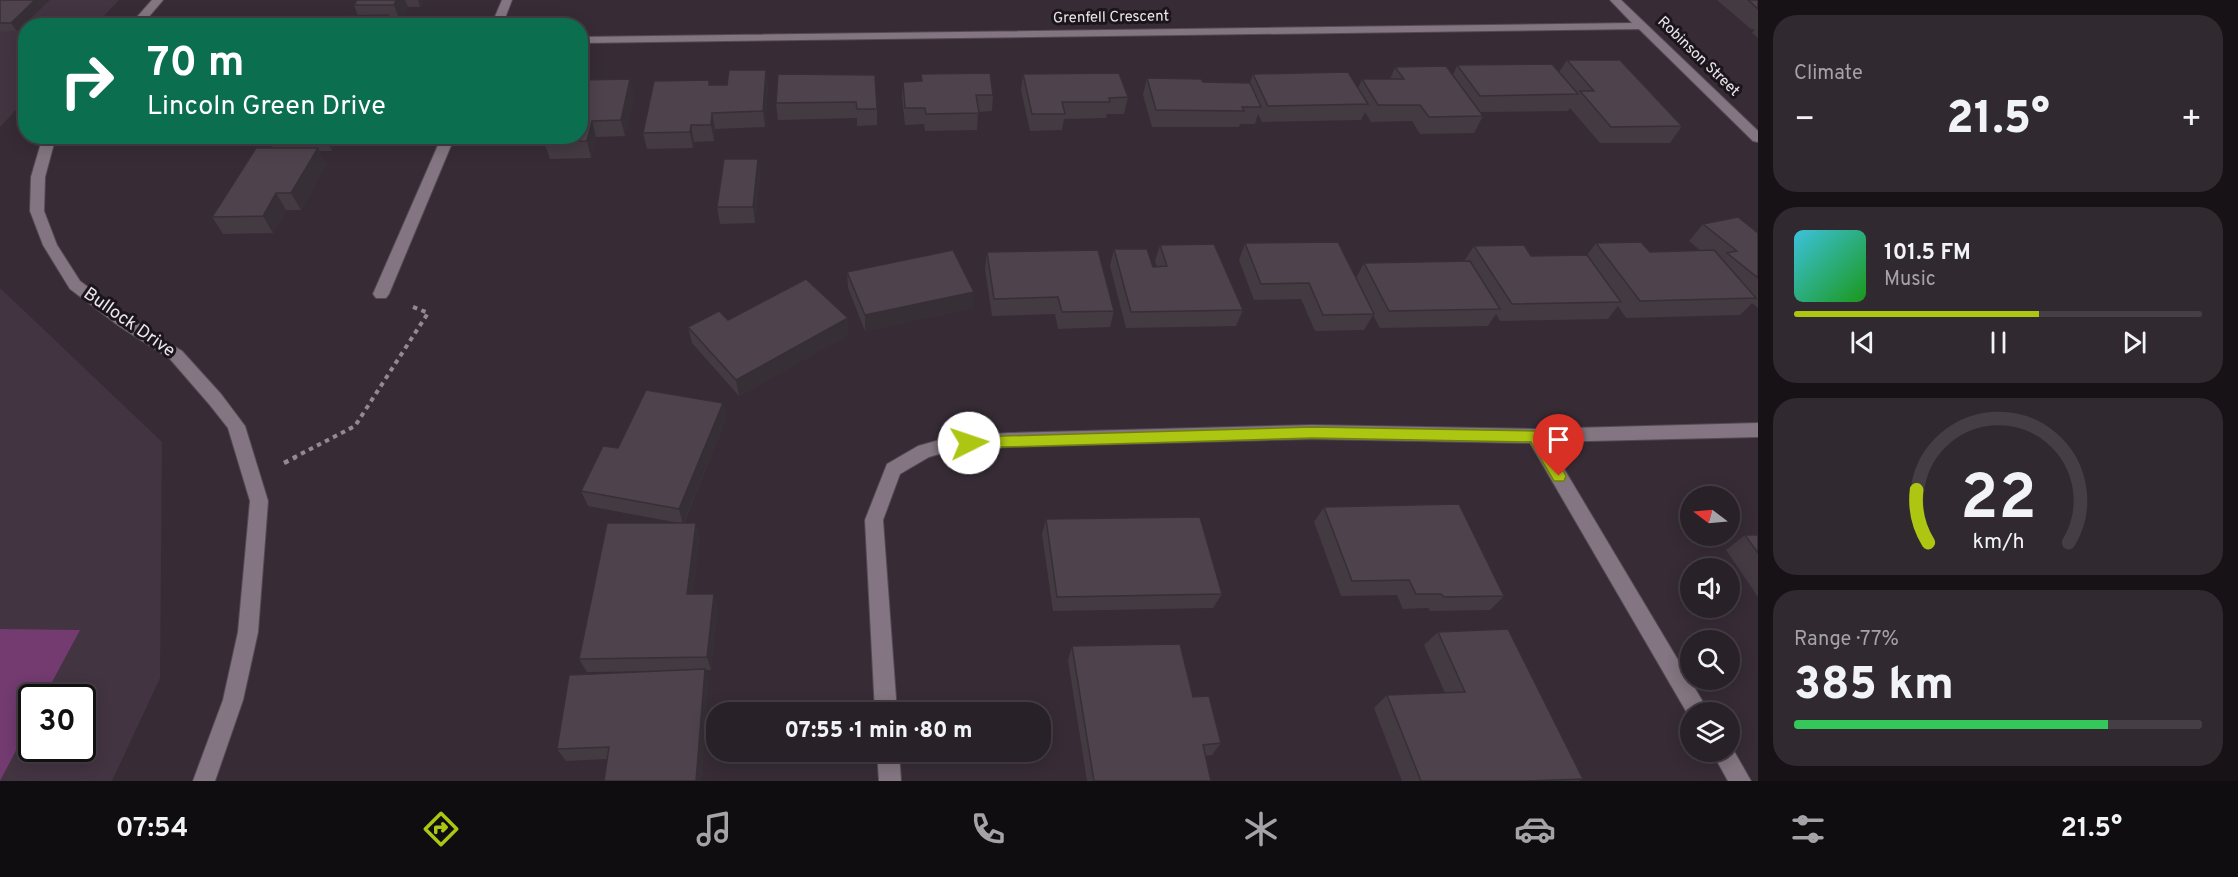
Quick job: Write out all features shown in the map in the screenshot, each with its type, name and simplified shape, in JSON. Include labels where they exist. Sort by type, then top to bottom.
[{"type":"street","points":[[141,18],[158,0]]},
{"type":"street","points":[[499,18],[507,0]]},
{"type":"street","name":"Robinson Street","points":[[1615,0],[1758,138]]},
{"type":"street","name":"Grenfell Crescent","points":[[588,40],[1642,26]]},
{"type":"street","name":"Bullock Drive","points":[[46,144],[38,177],[37,210],[50,245],[75,285],[124,322],[176,355],[215,399],[236,426],[259,501],[248,632],[233,700],[204,781]]},
{"type":"street","points":[[381,294],[445,144]]},
{"type":"street","points":[[885,702],[874,520],[893,469],[924,450],[950,444],[1008,440],[1265,433],[1536,436],[1758,430]]},
{"type":"street","points":[[1536,436],[1693,702]]},
{"type":"street","points":[[889,762],[890,781]]},
{"type":"street","points":[[1729,762],[1740,781]]},
{"type":"path","points":[[252,479],[355,426],[428,313],[381,294]]},
{"type":"shaded area","points":[[0,0],[119,0],[102,18],[18,18],[18,108],[0,127]]},
{"type":"shaded area","points":[[0,288],[162,442],[160,678],[112,781],[0,781]]},
{"type":"shaded area","points":[[0,629],[80,630],[51,684],[18,684],[18,747],[0,781]]},
{"type":"building","points":[[0,0],[35,0],[11,23],[0,23]]},
{"type":"building","points":[[357,0],[396,0],[394,5],[354,5]]},
{"type":"building","points":[[1748,0],[1758,0],[1758,9]]},
{"type":"building","points":[[388,15],[386,18],[343,18],[344,16]]},
{"type":"building","points":[[1567,60],[1620,60],[1682,126],[1611,127],[1580,91],[1594,91]]},
{"type":"building","points":[[1552,64],[1578,94],[1480,96],[1457,65]]},
{"type":"building","points":[[1446,66],[1483,116],[1429,117],[1420,105],[1378,105],[1362,79],[1404,79],[1395,67]]},
{"type":"building","points":[[729,70],[766,70],[763,111],[712,113],[711,125],[691,125],[690,132],[643,133],[654,81],[709,80],[709,85],[727,85]]},
{"type":"building","points":[[1348,72],[1368,104],[1268,106],[1253,74]]},
{"type":"building","points":[[990,73],[993,95],[976,95],[979,113],[926,114],[925,108],[905,108],[903,82],[922,81],[921,74]]},
{"type":"building","points":[[1119,73],[1128,97],[1109,98],[1110,102],[1062,102],[1065,114],[1032,114],[1023,74]]},
{"type":"building","points":[[778,74],[875,75],[877,109],[857,109],[856,102],[776,103]]},
{"type":"building","points":[[1147,78],[1250,83],[1261,107],[1242,107],[1244,111],[1156,110]]},
{"type":"building","points":[[630,79],[621,120],[592,121],[588,137],[588,80]]},
{"type":"building","points":[[256,148],[318,148],[291,193],[276,193],[263,216],[212,217]]},
{"type":"building","points":[[724,159],[758,159],[753,207],[717,207]]},
{"type":"building","points":[[1738,217],[1758,233],[1758,278],[1727,253],[1737,251],[1703,224]]},
{"type":"building","points":[[1338,242],[1374,314],[1323,315],[1309,283],[1261,284],[1245,243]]},
{"type":"building","points":[[1641,242],[1650,252],[1714,250],[1756,298],[1640,301],[1596,243]]},
{"type":"building","points":[[1214,244],[1243,310],[1131,312],[1114,249],[1147,249],[1153,267],[1167,266],[1160,245]]},
{"type":"building","points":[[1524,245],[1531,256],[1587,255],[1621,302],[1512,304],[1474,246]]},
{"type":"building","points":[[953,250],[974,292],[865,315],[847,272]]},
{"type":"building","points":[[1098,250],[1114,311],[1062,312],[1058,297],[994,299],[987,252]]},
{"type":"building","points":[[1470,261],[1500,309],[1389,311],[1364,263]]},
{"type":"building","points":[[806,279],[848,318],[736,380],[688,327],[719,311],[728,320]]},
{"type":"building","points":[[646,390],[723,403],[679,509],[581,491],[603,446],[618,448]]},
{"type":"building","points":[[1459,504],[1504,596],[1444,597],[1441,594],[1416,594],[1409,580],[1352,581],[1324,507]]},
{"type":"building","points":[[1200,517],[1222,594],[1057,597],[1046,519]]},
{"type":"building","points":[[607,523],[696,523],[687,594],[714,594],[707,657],[579,659]]},
{"type":"building","points":[[1745,535],[1758,535],[1758,553]]},
{"type":"building","points":[[1508,629],[1583,779],[1421,781],[1387,695],[1465,692],[1438,632]]},
{"type":"building","points":[[1180,644],[1193,697],[1209,696],[1221,743],[1203,745],[1211,781],[1094,781],[1072,646]]},
{"type":"building","points":[[705,669],[696,781],[604,781],[609,747],[557,749],[569,675]]},
{"type":"route","points":[[969,443],[1312,432],[1536,436],[1559,476]]}]
